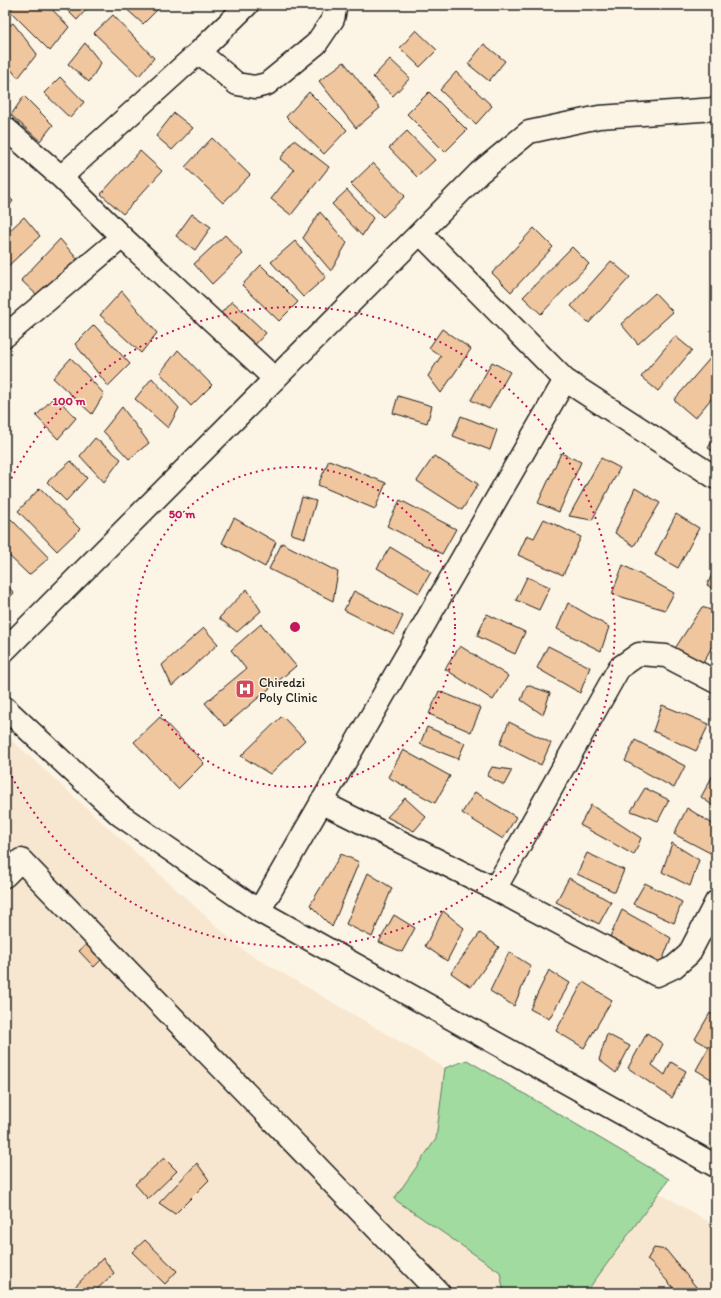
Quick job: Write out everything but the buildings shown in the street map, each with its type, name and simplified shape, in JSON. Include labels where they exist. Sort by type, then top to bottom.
[{"type":"street","points":[[61,177],[199,52],[247,5]]},
{"type":"street","points":[[199,52],[237,84],[255,87],[267,84],[316,44],[333,19],[336,5]]},
{"type":"street","points":[[5,650],[479,173],[529,132],[599,117],[716,110]]},
{"type":"street","points":[[5,128],[61,177],[122,237],[275,379]]},
{"type":"street","points":[[420,233],[565,380],[716,478]]},
{"type":"street","points":[[5,336],[122,237]]},
{"type":"street","points":[[259,911],[565,380]]},
{"type":"street","points":[[495,889],[619,668],[640,654],[666,656],[716,682]]},
{"type":"street","points":[[5,708],[120,815],[259,911],[716,1166]]},
{"type":"street","points":[[321,802],[495,889],[657,975],[674,967],[690,954],[716,902]]},
{"type":"street","points":[[5,876],[21,860],[439,1293]]},
{"type":"shaded area","points":[[5,734],[243,950],[716,1226],[716,1293],[5,1293]]},
{"type":"green space","points":[[467,1060],[669,1179],[590,1287],[589,1293],[504,1293],[500,1272],[394,1199],[436,1139],[445,1068]]},
{"type":"place","name":"Chiredzi Poly Clinic","points":[[245,689]]}]
